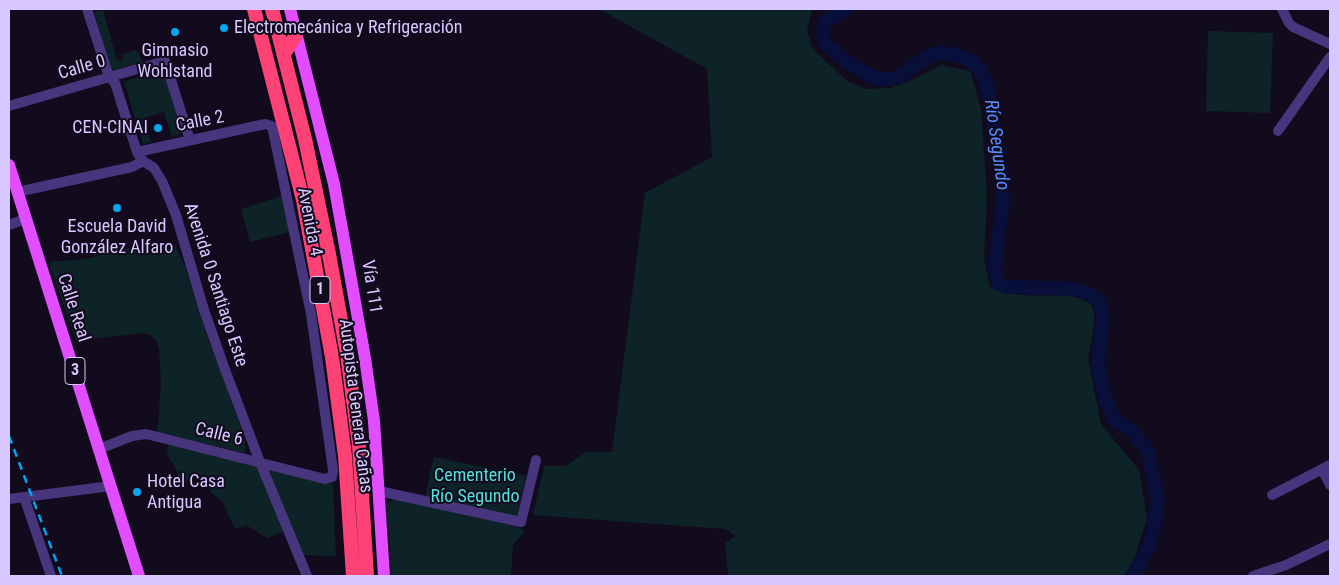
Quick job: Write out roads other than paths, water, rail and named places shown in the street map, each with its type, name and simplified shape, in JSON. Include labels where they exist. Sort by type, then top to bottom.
[{"type":"highway","name":"Autopista General Cañas","points":[[254,9],[303,200],[332,357],[345,456],[353,576]]},
{"type":"highway","name":"Autopista General Cañas","points":[[272,9],[305,139],[329,254],[347,354],[359,445],[367,576]]},
{"type":"highway","points":[[284,54],[296,35]]},
{"type":"main road","name":"Vía 111","points":[[290,9],[334,184],[354,290],[371,400],[384,576]]},
{"type":"main road","name":"Calle Real","points":[[9,165],[139,576]]},
{"type":"street","name":"Avenida 0 Santiago Este","points":[[87,9],[140,156],[154,168],[162,181],[176,215],[204,310],[260,462],[307,576]]},
{"type":"street","points":[[1282,9],[1293,27],[1330,44]]},
{"type":"street","points":[[1278,131],[1330,57]]},
{"type":"street","name":"Calle 0","points":[[9,106],[165,61],[190,140]]},
{"type":"street","name":"Calle 2","points":[[17,192],[132,167],[140,156],[190,140],[269,124]]},
{"type":"street","name":"Avenida 4","points":[[269,124],[274,131],[311,314],[333,470],[332,477]]},
{"type":"street","points":[[9,225],[25,219]]},
{"type":"street","name":"Calle 6","points":[[99,449],[132,436],[146,434],[325,479],[332,477]]},
{"type":"street","points":[[379,491],[521,522],[536,460]]},
{"type":"street","points":[[1272,495],[1326,467],[1330,485]]},
{"type":"street","points":[[9,499],[111,486]]},
{"type":"street","points":[[24,497],[51,576]]},
{"type":"street","points":[[1253,576],[1286,565],[1330,544]]},
{"type":"waterway","name":"Río Segundo","points":[[847,9],[824,24],[823,37],[825,43],[844,60],[867,74],[881,80],[899,77],[928,56],[939,53],[963,57],[975,63],[981,72],[987,85],[1002,175],[1003,201],[994,269],[999,284],[1007,287],[1078,290],[1088,293],[1098,300],[1101,306],[1103,323],[1098,364],[1105,398],[1114,419],[1134,433],[1148,452],[1158,502],[1150,545],[1133,576]]},
{"type":"railway","points":[[9,436],[62,576]]},
{"type":"place","name":"Electromecánica y Refrigeración","points":[[224,28]]},
{"type":"place","name":"Gimnasio Wohlstand","points":[[175,32]]},
{"type":"place","name":"CEN-CINAI","points":[[158,128]]},
{"type":"place","name":"Escuela David González Alfaro","points":[[117,208]]},
{"type":"place","name":"Hotel Casa Antigua","points":[[137,492]]},
{"type":"park label","name":"Cementerio Río Segundo","points":[[475,486]]}]
